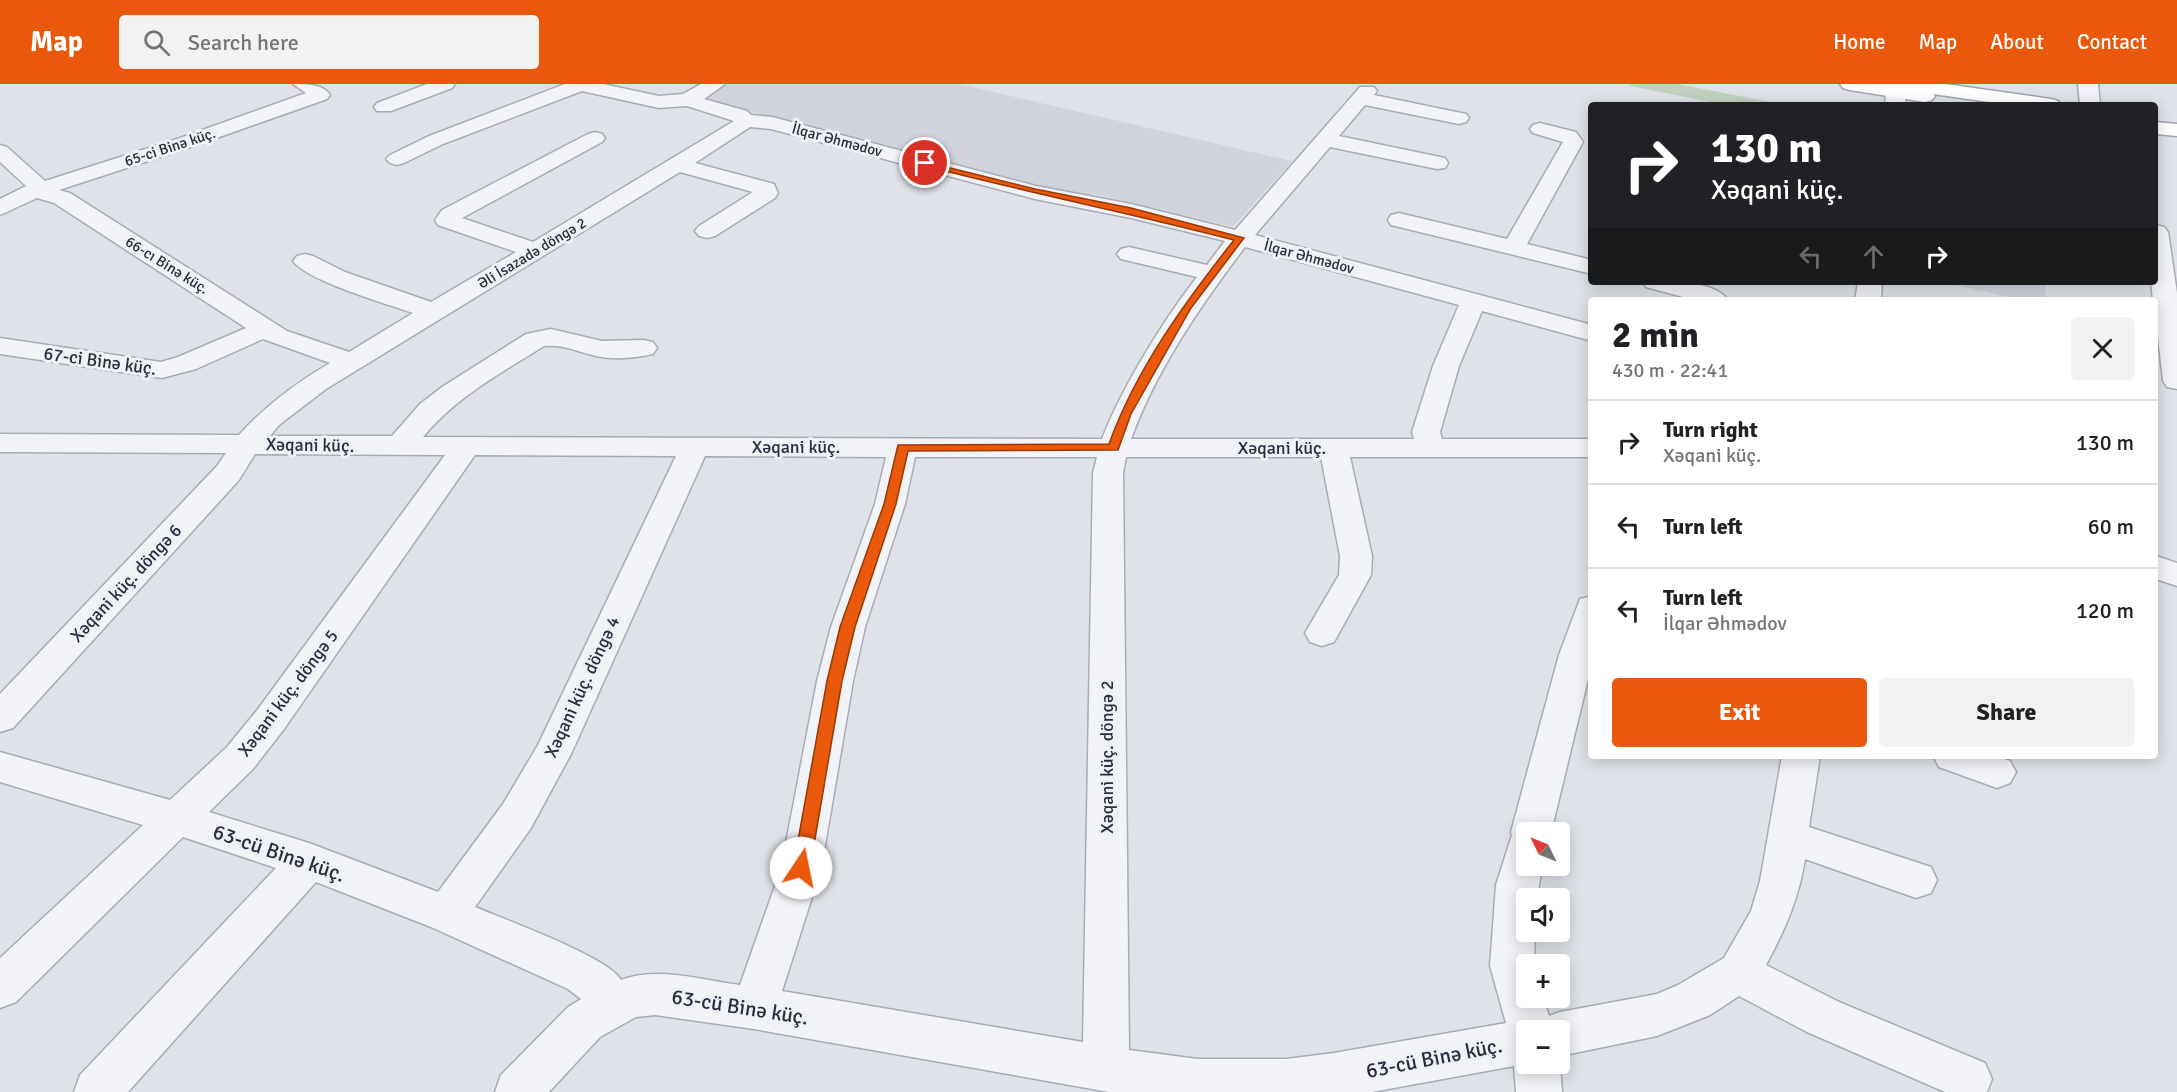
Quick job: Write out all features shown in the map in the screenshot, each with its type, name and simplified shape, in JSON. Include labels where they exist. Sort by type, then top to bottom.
[{"type":"main road","points":[[1850,84],[1966,102]]},
{"type":"main road","points":[[1898,91],[2018,102]]},
{"type":"main road","points":[[2158,118],[2177,121]]},
{"type":"main road","points":[[2158,128],[2177,130]]},
{"type":"street","name":"65-ci Binə küç.","points":[[0,208],[35,191],[187,142],[320,95],[319,92],[303,84]]},
{"type":"street","points":[[384,107],[445,84]]},
{"type":"street","points":[[688,100],[715,84]]},
{"type":"street","points":[[2088,84],[2090,102]]},
{"type":"street","points":[[397,159],[436,140],[578,85],[658,102],[688,100],[740,116],[745,122]]},
{"type":"street","name":"Xəqani küç. döngə 2","points":[[1106,1067],[1108,473],[1114,447],[1126,414],[1186,307],[1211,273],[1364,94],[1459,118]]},
{"type":"street","name":"Əli İsazadə döngə 2","points":[[247,444],[269,419],[287,404],[350,361],[680,165],[745,122]]},
{"type":"street","name":"İlqar Əhmədov","points":[[745,122],[772,123],[1035,192],[1141,213],[1588,332]]},
{"type":"street","points":[[1513,249],[1573,142],[1569,136],[1540,129]]},
{"type":"street","points":[[537,251],[446,220],[450,214],[595,138]]},
{"type":"street","points":[[1324,140],[1437,163]]},
{"type":"street","points":[[0,151],[36,183],[35,191]]},
{"type":"street","points":[[680,165],[766,189],[767,193],[707,231]]},
{"type":"street","name":"66-cı Binə küç.","points":[[35,191],[62,198],[264,329],[294,343],[350,361]]},
{"type":"street","points":[[1399,220],[1588,266]]},
{"type":"street","points":[[2158,246],[2177,381]]},
{"type":"street","points":[[1129,254],[1211,273]]},
{"type":"street","points":[[305,261],[336,277],[434,312]]},
{"type":"street","points":[[1666,285],[1708,297]]},
{"type":"street","points":[[1431,449],[1426,432],[1429,420],[1446,366],[1473,301]]},
{"type":"street","name":"67-ci Binə küç.","points":[[0,346],[162,370],[187,363],[264,329]]},
{"type":"street","points":[[399,446],[430,410],[452,393],[535,340],[545,336],[558,337],[596,348],[614,350],[644,348]]},
{"type":"street","name":"Xəqani küç.","points":[[0,443],[466,447],[1334,449],[1588,447]]},
{"type":"street","name":"Xəqani küç. döngə 6","points":[[0,718],[228,473],[247,444]]},
{"type":"street","name":"Xəqani küç. döngə 5","points":[[0,987],[240,758],[271,719],[466,447]]},
{"type":"street","name":"Xəqani küç. döngə 4","points":[[446,914],[517,816],[553,752],[695,447]]},
{"type":"street","points":[[754,1008],[801,868],[835,681],[848,627],[890,504],[903,447]]},
{"type":"street","points":[[1322,633],[1355,575],[1356,556],[1334,449]]},
{"type":"street","points":[[1534,822],[1576,655],[1588,620]]},
{"type":"street","points":[[1570,1032],[1657,1015],[1694,1000],[1739,972],[1770,917],[1781,881],[1801,759]]},
{"type":"street","points":[[1960,759],[1997,772]]},
{"type":"street","name":"63-cü Binə küç.","points":[[0,766],[309,861],[446,914],[583,975],[602,989],[610,1006],[634,996],[655,994],[754,1008],[1198,1082],[1286,1082],[1335,1076],[1516,1043]]},
{"type":"street","points":[[1789,837],[1916,880]]},
{"type":"street","points":[[97,1092],[309,861]]},
{"type":"street","points":[[1519,876],[1512,966],[1528,1020]]},
{"type":"street","points":[[1739,972],[1766,989],[1811,1011],[1969,1079]]},
{"type":"street","points":[[518,1092],[584,1022],[610,1006]]},
{"type":"street","points":[[1538,1074],[1539,1092]]},
{"type":"shaded area","points":[[723,84],[959,84],[1292,161],[1233,227],[1094,194],[1073,196],[697,98]]},
{"type":"shaded area","points":[[1955,285],[2046,285],[2045,297],[2008,297]]},
{"type":"green space","points":[[1631,84],[1677,84],[1770,102],[1710,102],[1630,86]]},
{"type":"route","points":[[801,868],[814,808],[835,681],[848,627],[890,504],[903,447],[1114,447],[1126,414],[1186,307],[1240,238],[1131,211],[1035,192],[925,163]]}]
